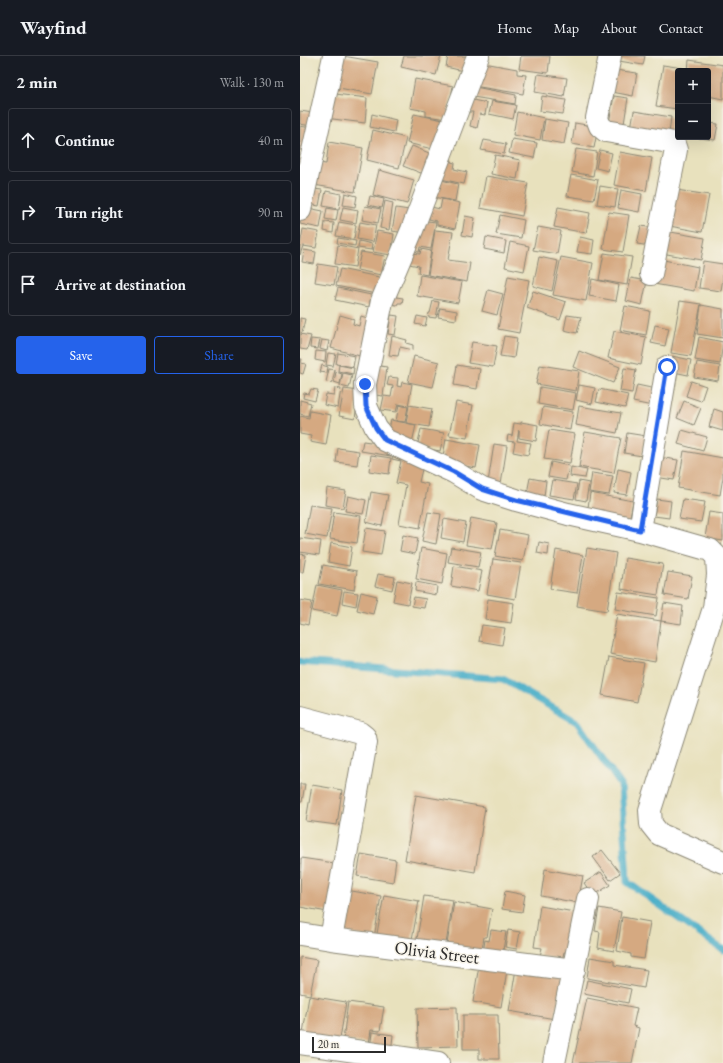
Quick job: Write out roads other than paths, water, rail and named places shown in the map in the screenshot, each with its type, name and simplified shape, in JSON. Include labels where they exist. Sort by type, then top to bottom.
[{"type":"street","points":[[300,210],[334,56]]},
{"type":"street","points":[[478,56],[412,230],[382,301],[365,384],[366,406],[376,428],[385,440],[454,472],[482,489],[516,500],[640,530],[710,550],[718,557],[718,575],[714,608],[650,810],[651,824],[659,834],[723,862]]},
{"type":"street","points":[[610,56],[598,118],[600,126],[606,131],[669,142],[674,144],[676,150],[652,274]]},
{"type":"street","points":[[640,530],[667,367]]},
{"type":"street","points":[[300,717],[360,733],[366,742],[331,939]]},
{"type":"street","points":[[554,1063],[588,900]]},
{"type":"street","name":"Olivia Street","points":[[300,934],[574,970]]},
{"type":"street","points":[[300,1042],[438,1063]]},
{"type":"waterway","points":[[300,662],[503,679],[577,722],[621,785],[627,882],[723,950]]}]
